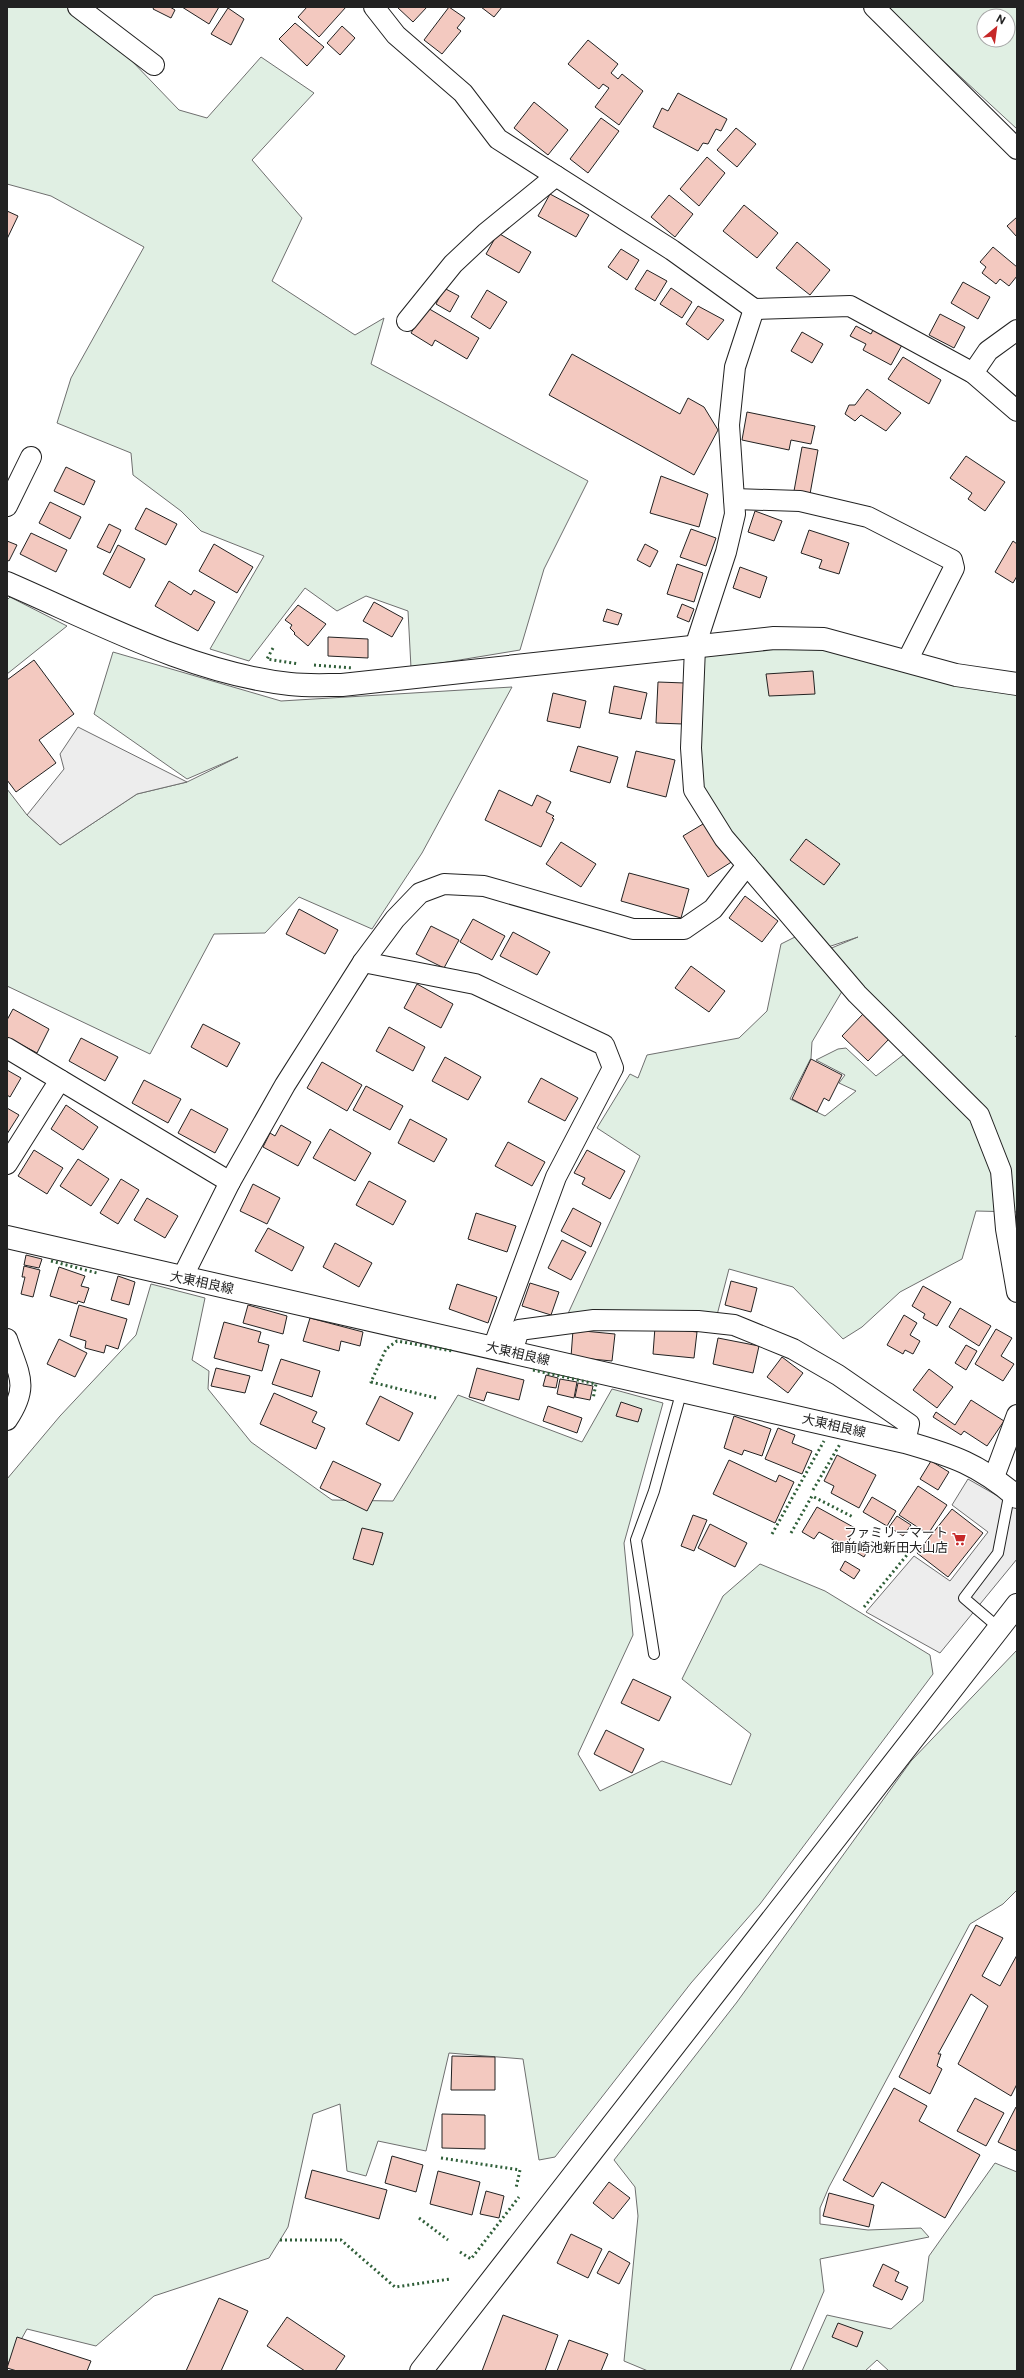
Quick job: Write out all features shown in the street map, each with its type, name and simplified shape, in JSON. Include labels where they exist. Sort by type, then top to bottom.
[{"type":"street","points":[[78,7],[154,65]]},
{"type":"street","points":[[374,7],[396,35],[463,93],[498,139],[672,250],[754,309],[850,306],[973,373],[1017,411]]},
{"type":"street","points":[[874,7],[1017,149]]},
{"type":"street","points":[[407,321],[453,264],[486,233],[556,176]]},
{"type":"street","points":[[754,309],[735,367],[729,425],[735,514],[726,552],[695,647],[691,748],[694,790],[724,838],[857,994],[979,1115],[1001,1171],[1006,1229],[1017,1292]]},
{"type":"street","points":[[973,373],[988,351],[1017,330]]},
{"type":"street","points":[[7,506],[31,457]]},
{"type":"street","points":[[734,499],[800,501],[868,517],[952,560],[954,568],[907,661]]},
{"type":"street","points":[[7,583],[153,646],[205,665],[291,684],[342,685],[774,638],[824,639],[956,675],[1017,684]]},
{"type":"street","points":[[182,1278],[230,1182],[286,1085],[363,962],[395,919],[420,893],[444,884],[484,886],[633,929],[684,929],[713,909],[747,865]]},
{"type":"street","points":[[363,962],[475,984],[604,1046],[613,1068],[556,1177],[502,1350]]},
{"type":"street","points":[[7,1048],[230,1182]]},
{"type":"street","points":[[7,1164],[60,1080]]},
{"type":"street","name":"大東相良線","points":[[8,1241],[309,1304],[502,1350],[906,1442],[969,1463],[1007,1488]]},
{"type":"street","points":[[502,1350],[519,1330],[594,1320],[698,1321],[734,1325],[793,1349],[857,1388],[909,1424],[906,1442]]},
{"type":"street","points":[[7,1339],[21,1378],[18,1404],[7,1420]]},
{"type":"street","points":[[1007,1488],[1017,1415]]},
{"type":"street","points":[[421,2371],[1017,1605]]},
{"type":"lane","points":[[654,1654],[636,1540],[654,1491],[682,1390]]},
{"type":"lane","points":[[999,1628],[964,1598],[998,1553],[1007,1488]]},
{"type":"green space","points":[[7,7],[80,7],[179,110],[207,118],[261,57],[314,93],[252,160],[302,218],[272,281],[355,335],[384,318],[371,364],[588,481],[544,569],[520,650],[411,668],[408,611],[366,596],[337,611],[305,588],[249,661],[210,649],[264,556],[201,531],[181,511],[133,475],[131,453],[57,423],[71,378],[144,247],[51,196],[7,184]]},
{"type":"green space","points":[[889,7],[1017,7],[1017,129],[912,32]]},
{"type":"green space","points":[[10,597],[67,626],[7,674],[7,600]]},
{"type":"green space","points":[[824,639],[1017,681],[1017,1037],[1015,1036],[1017,1038],[1017,1212],[976,1211],[962,1259],[900,1292],[862,1327],[843,1339],[793,1287],[729,1269],[717,1315],[566,1318],[640,1156],[597,1128],[630,1074],[638,1078],[647,1055],[739,1038],[767,1011],[781,944],[799,935],[844,988],[812,1042],[811,1058],[790,1099],[825,1116],[856,1091],[839,1083],[845,1075],[816,1060],[838,1049],[846,1048],[876,1076],[907,1052],[822,952],[858,937],[825,948],[694,790],[696,655]]},
{"type":"green space","points":[[113,652],[281,701],[512,687],[422,853],[372,929],[299,897],[265,933],[214,934],[150,1054],[7,986],[7,789],[27,815],[60,845],[137,794],[187,782],[238,757],[187,779],[94,714]]},
{"type":"green space","points":[[151,1284],[205,1298],[192,1360],[209,1371],[208,1389],[251,1442],[332,1500],[393,1501],[458,1395],[582,1442],[612,1389],[663,1403],[624,1543],[633,1635],[578,1754],[600,1791],[662,1761],[731,1785],[751,1734],[682,1679],[723,1596],[760,1564],[825,1591],[930,1655],[933,1674],[760,1904],[691,1983],[555,2157],[539,2160],[523,2059],[449,2053],[426,2151],[378,2141],[366,2176],[347,2171],[340,2104],[313,2114],[288,2227],[269,2258],[154,2296],[96,2346],[27,2329],[7,2365],[7,1479],[60,1416],[136,1335]]},
{"type":"green space","points":[[1017,1650],[1017,1890],[1003,1904],[970,1924],[829,2187],[820,2208],[820,2224],[868,2230],[921,2228],[929,2237],[820,2259],[824,2291],[790,2371],[648,2371],[624,2361],[638,2216],[635,2187],[614,2160],[737,2002],[911,1761]]},
{"type":"green space","points":[[995,2163],[1017,2172],[1017,2371],[889,2371],[877,2360],[865,2371],[802,2371],[827,2315],[891,2329],[923,2301],[929,2256]]},
{"type":"shaded area","points":[[78,727],[187,782],[137,794],[60,845],[27,815],[64,769],[60,754]]},
{"type":"shaded area","points":[[968,1479],[1017,1507],[1017,1559],[940,1653],[866,1612],[914,1556],[950,1581],[988,1532],[952,1505]]},
{"type":"building","points":[[154,7],[170,7],[175,10],[171,18],[153,9]]},
{"type":"building","points":[[182,7],[219,7],[209,24]]},
{"type":"building","points":[[307,7],[346,7],[319,37],[298,17]]},
{"type":"building","points":[[397,7],[427,7],[413,22]]},
{"type":"building","points":[[449,7],[465,18],[457,28],[461,31],[442,54],[424,40]]},
{"type":"building","points":[[481,7],[502,7],[494,17]]},
{"type":"building","points":[[228,8],[244,19],[231,45],[211,34]]},
{"type":"building","points":[[295,23],[324,47],[307,66],[279,39]]},
{"type":"building","points":[[342,26],[355,38],[340,55],[327,43]]},
{"type":"building","points":[[588,40],[618,64],[611,73],[618,79],[622,74],[643,91],[619,125],[595,107],[609,88],[603,84],[599,89],[568,64]]},
{"type":"building","points":[[678,93],[727,119],[721,131],[716,129],[708,144],[703,143],[698,151],[653,127],[662,108],[668,111]]},
{"type":"building","points":[[534,102],[568,130],[548,155],[514,128]]},
{"type":"building","points":[[601,118],[619,131],[588,173],[570,159]]},
{"type":"building","points":[[736,128],[756,144],[737,167],[717,150]]},
{"type":"building","points":[[707,157],[725,173],[699,206],[680,189]]},
{"type":"building","points":[[550,194],[589,215],[576,237],[538,216]]},
{"type":"building","points":[[669,195],[693,214],[675,237],[651,217]]},
{"type":"building","points":[[744,205],[778,233],[757,258],[723,231]]},
{"type":"building","points":[[7,211],[18,216],[7,239]]},
{"type":"building","points":[[1017,217],[1017,237],[1007,226]]},
{"type":"building","points":[[498,233],[531,252],[519,273],[486,254]]},
{"type":"building","points":[[797,242],[830,270],[810,295],[776,268]]},
{"type":"building","points":[[993,247],[1017,267],[1017,276],[1009,286],[1000,279],[996,284],[982,273],[986,267],[980,262]]},
{"type":"building","points":[[621,249],[639,260],[627,280],[608,267]]},
{"type":"building","points":[[647,270],[667,281],[655,301],[635,289]]},
{"type":"building","points":[[963,282],[990,297],[978,319],[951,303]]},
{"type":"building","points":[[444,288],[459,296],[450,312],[436,304]]},
{"type":"building","points":[[671,288],[692,302],[682,318],[660,304]]},
{"type":"building","points":[[487,290],[507,302],[490,329],[471,317]]},
{"type":"building","points":[[698,306],[724,320],[708,340],[686,324]]},
{"type":"building","points":[[426,307],[479,338],[467,359],[435,340],[432,346],[411,333]]},
{"type":"building","points":[[940,314],[965,327],[954,348],[929,335]]},
{"type":"building","points":[[856,326],[871,334],[873,330],[902,345],[891,365],[863,350],[866,344],[850,336]]},
{"type":"building","points":[[802,332],[823,344],[812,363],[791,351]]},
{"type":"building","points":[[572,354],[680,414],[688,398],[704,407],[718,430],[694,475],[549,395]]},
{"type":"building","points":[[903,357],[941,380],[929,404],[888,379]]},
{"type":"building","points":[[867,389],[901,413],[886,431],[861,415],[855,421],[845,414],[849,405],[855,405]]},
{"type":"building","points":[[747,412],[815,426],[811,444],[791,440],[789,450],[742,440]]},
{"type":"building","points":[[802,447],[818,450],[810,494],[794,491]]},
{"type":"building","points":[[966,456],[1005,482],[985,511],[968,499],[972,493],[950,478]]},
{"type":"building","points":[[66,467],[95,481],[84,505],[54,491]]},
{"type":"building","points":[[661,476],[708,494],[699,527],[650,513]]},
{"type":"building","points":[[50,502],[81,517],[70,539],[39,523]]},
{"type":"building","points":[[146,508],[177,524],[166,545],[135,529]]},
{"type":"building","points":[[755,511],[782,521],[774,541],[748,532]]},
{"type":"building","points":[[109,524],[121,530],[110,553],[97,547]]},
{"type":"building","points":[[691,529],[716,538],[706,566],[680,557]]},
{"type":"building","points":[[809,530],[849,543],[839,574],[819,568],[822,560],[801,553]]},
{"type":"building","points":[[31,533],[67,550],[56,572],[20,554]]},
{"type":"building","points":[[7,541],[17,545],[9,561],[7,560]]},
{"type":"building","points":[[1013,541],[1017,544],[1017,576],[1013,583],[995,572]]},
{"type":"building","points":[[214,544],[253,567],[237,593],[199,571]]},
{"type":"building","points":[[645,544],[658,551],[650,567],[637,560]]},
{"type":"building","points":[[118,545],[145,559],[130,588],[103,574]]},
{"type":"building","points":[[677,564],[703,573],[694,602],[667,594]]},
{"type":"building","points":[[740,567],[767,577],[760,598],[733,588]]},
{"type":"building","points":[[169,581],[191,595],[194,590],[215,602],[198,631],[155,606]]},
{"type":"building","points":[[374,602],[403,618],[392,637],[363,621]]},
{"type":"building","points":[[682,604],[694,609],[689,622],[677,617]]},
{"type":"building","points":[[298,605],[326,624],[308,646],[294,634],[295,633],[290,628],[292,625],[285,620]]},
{"type":"building","points":[[607,609],[622,614],[618,625],[603,621]]},
{"type":"building","points":[[328,637],[368,639],[368,658],[328,656]]},
{"type":"building","points":[[34,660],[74,714],[39,740],[56,763],[16,792],[7,780],[7,680]]},
{"type":"building","points":[[813,671],[815,694],[769,696],[766,674]]},
{"type":"building","points":[[658,682],[685,683],[683,724],[656,723]]},
{"type":"building","points":[[614,686],[647,693],[641,719],[609,713]]},
{"type":"building","points":[[553,693],[586,701],[580,728],[547,721]]},
{"type":"building","points":[[578,746],[618,757],[610,783],[570,771]]},
{"type":"building","points":[[636,751],[675,760],[666,797],[627,787]]},
{"type":"building","points":[[499,790],[532,806],[537,795],[551,802],[546,812],[554,816],[552,818],[554,819],[541,847],[485,820]]},
{"type":"building","points":[[708,821],[733,861],[708,877],[683,836]]},
{"type":"building","points":[[806,839],[840,864],[824,885],[790,860]]},
{"type":"building","points":[[561,842],[596,864],[581,887],[546,864]]},
{"type":"building","points":[[629,873],[689,889],[681,918],[621,901]]},
{"type":"building","points":[[745,896],[778,921],[762,942],[729,918]]},
{"type":"building","points":[[299,909],[338,930],[325,954],[286,934]]},
{"type":"building","points":[[473,919],[505,936],[492,960],[460,942]]},
{"type":"building","points":[[431,926],[459,940],[444,968],[416,954]]},
{"type":"building","points":[[513,932],[550,952],[537,975],[500,956]]},
{"type":"building","points":[[691,966],[725,991],[709,1012],[675,988]]},
{"type":"building","points":[[417,984],[453,1004],[441,1028],[404,1008]]},
{"type":"building","points":[[13,1009],[49,1029],[37,1053],[7,1037],[7,1020]]},
{"type":"building","points":[[863,1014],[889,1039],[868,1061],[842,1036]]},
{"type":"building","points":[[203,1024],[240,1043],[227,1067],[191,1047]]},
{"type":"building","points":[[389,1027],[425,1047],[413,1071],[376,1051]]},
{"type":"building","points":[[81,1038],[118,1057],[105,1081],[69,1061]]},
{"type":"building","points":[[445,1057],[481,1077],[468,1100],[432,1081]]},
{"type":"building","points":[[811,1059],[842,1075],[829,1101],[824,1098],[817,1112],[792,1099]]},
{"type":"building","points":[[322,1062],[362,1085],[347,1111],[307,1088]]},
{"type":"building","points":[[7,1070],[21,1078],[10,1097],[7,1095]]},
{"type":"building","points":[[541,1078],[578,1098],[565,1121],[528,1102]]},
{"type":"building","points":[[144,1080],[181,1099],[168,1123],[132,1103]]},
{"type":"building","points":[[366,1086],[403,1106],[390,1130],[353,1110]]},
{"type":"building","points":[[66,1105],[98,1127],[83,1150],[51,1129]]},
{"type":"building","points":[[7,1108],[19,1115],[7,1134]]},
{"type":"building","points":[[191,1109],[228,1129],[215,1153],[178,1133]]},
{"type":"building","points":[[410,1119],[447,1139],[434,1162],[398,1143]]},
{"type":"building","points":[[281,1125],[311,1142],[298,1166],[263,1147],[270,1133],[275,1136]]},
{"type":"building","points":[[330,1129],[371,1153],[355,1181],[313,1158]]},
{"type":"building","points":[[508,1142],[545,1162],[532,1186],[495,1166]]},
{"type":"building","points":[[34,1150],[63,1168],[47,1194],[18,1176]]},
{"type":"building","points":[[587,1150],[625,1171],[610,1199],[582,1184],[585,1178],[574,1173]]},
{"type":"building","points":[[78,1159],[109,1179],[91,1206],[60,1186]]},
{"type":"building","points":[[121,1179],[139,1190],[118,1224],[100,1213]]},
{"type":"building","points":[[369,1181],[406,1201],[393,1225],[356,1205]]},
{"type":"building","points":[[253,1184],[280,1198],[267,1224],[240,1211]]},
{"type":"building","points":[[147,1198],[178,1216],[165,1238],[134,1220]]},
{"type":"building","points":[[573,1208],[601,1223],[591,1247],[561,1231]]},
{"type":"building","points":[[476,1213],[516,1226],[507,1252],[468,1239]]},
{"type":"building","points":[[268,1228],[304,1247],[292,1271],[255,1251]]},
{"type":"building","points":[[562,1240],[586,1252],[571,1280],[548,1268]]},
{"type":"building","points":[[335,1243],[372,1263],[359,1287],[323,1267]]},
{"type":"building","points":[[26,1255],[42,1259],[39,1268],[24,1265]]},
{"type":"building","points":[[24,1266],[40,1270],[33,1297],[21,1294],[25,1277],[22,1277]]},
{"type":"building","points":[[59,1267],[85,1276],[81,1286],[89,1288],[84,1303],[78,1301],[77,1304],[50,1296]]},
{"type":"building","points":[[118,1276],[135,1282],[129,1305],[111,1300]]},
{"type":"building","points":[[731,1281],[757,1288],[751,1312],[725,1305]]},
{"type":"building","points":[[530,1283],[559,1292],[551,1315],[522,1306]]},
{"type":"building","points":[[457,1284],[497,1297],[488,1323],[449,1309]]},
{"type":"building","points":[[923,1286],[951,1302],[937,1326],[923,1318],[925,1314],[912,1306]]},
{"type":"building","points":[[79,1305],[127,1319],[118,1349],[106,1345],[104,1353],[85,1348],[86,1341],[70,1336]]},
{"type":"building","points":[[248,1305],[287,1316],[283,1334],[243,1323]]},
{"type":"building","points":[[960,1308],[991,1326],[979,1346],[949,1327]]},
{"type":"building","points":[[904,1315],[917,1323],[910,1335],[920,1341],[913,1354],[905,1350],[903,1354],[887,1345]]},
{"type":"building","points":[[310,1318],[363,1332],[360,1346],[341,1341],[339,1351],[303,1341]]},
{"type":"building","points":[[224,1322],[261,1332],[258,1342],[269,1345],[262,1371],[214,1358]]},
{"type":"building","points":[[655,1327],[697,1332],[694,1358],[653,1354]]},
{"type":"building","points":[[996,1329],[1012,1338],[1001,1356],[1014,1364],[1003,1381],[975,1364]]},
{"type":"building","points":[[573,1330],[615,1334],[612,1361],[571,1357]]},
{"type":"building","points":[[718,1338],[759,1346],[753,1373],[713,1364]]},
{"type":"building","points":[[59,1339],[87,1353],[75,1377],[47,1364]]},
{"type":"building","points":[[966,1345],[977,1351],[966,1370],[955,1363]]},
{"type":"building","points":[[782,1357],[803,1373],[788,1393],[767,1377]]},
{"type":"building","points":[[281,1359],[320,1371],[312,1397],[272,1384]]},
{"type":"building","points":[[216,1368],[250,1376],[245,1393],[211,1386]]},
{"type":"building","points":[[477,1368],[524,1380],[519,1400],[487,1392],[484,1401],[469,1397]]},
{"type":"building","points":[[929,1369],[953,1387],[937,1408],[913,1390]]},
{"type":"building","points":[[546,1375],[558,1378],[556,1388],[543,1386]]},
{"type":"building","points":[[560,1379],[577,1382],[574,1398],[557,1394]]},
{"type":"building","points":[[578,1383],[593,1386],[590,1400],[575,1397]]},
{"type":"building","points":[[274,1393],[317,1412],[312,1422],[325,1428],[316,1449],[260,1424]]},
{"type":"building","points":[[380,1396],[413,1413],[399,1441],[366,1424]]},
{"type":"building","points":[[971,1400],[1004,1421],[987,1446],[964,1431],[961,1435],[933,1417],[936,1412],[955,1425]]},
{"type":"building","points":[[621,1402],[642,1409],[638,1422],[616,1416]]},
{"type":"building","points":[[548,1406],[582,1418],[577,1433],[543,1421]]},
{"type":"building","points":[[734,1416],[771,1429],[762,1456],[744,1450],[742,1455],[724,1448]]},
{"type":"building","points":[[778,1428],[795,1435],[792,1443],[812,1451],[802,1474],[765,1459]]},
{"type":"building","points":[[837,1455],[876,1475],[859,1508],[831,1493],[834,1486],[824,1481]]},
{"type":"building","points":[[729,1460],[776,1482],[779,1475],[794,1482],[775,1523],[713,1494]]},
{"type":"building","points":[[333,1461],[381,1484],[367,1511],[320,1488]]},
{"type":"building","points":[[931,1461],[949,1472],[938,1490],[920,1479]]},
{"type":"building","points":[[918,1486],[947,1505],[928,1534],[899,1515]]},
{"type":"building","points":[[872,1497],[896,1511],[887,1526],[863,1512]]},
{"type":"building","points":[[817,1507],[855,1528],[846,1547],[819,1532],[814,1539],[802,1532]]},
{"type":"building","points":[[952,1509],[983,1533],[948,1577],[917,1553]]},
{"type":"building","points":[[693,1515],[707,1520],[694,1551],[681,1546]]},
{"type":"building","points":[[897,1516],[911,1525],[903,1536],[889,1527]]},
{"type":"building","points":[[710,1524],[747,1543],[735,1567],[698,1548]]},
{"type":"building","points":[[362,1528],[383,1533],[373,1565],[353,1559]]},
{"type":"building","points":[[863,1541],[870,1546],[864,1557],[856,1552]]},
{"type":"building","points":[[845,1561],[860,1570],[854,1579],[840,1570]]},
{"type":"building","points":[[633,1679],[671,1697],[659,1721],[621,1703]]},
{"type":"building","points":[[606,1730],[644,1749],[632,1773],[594,1754]]},
{"type":"building","points":[[976,1925],[1003,1938],[982,1976],[1000,1986],[1017,1955],[1017,2084],[1011,2096],[958,2064],[988,2006],[971,1994],[938,2054],[941,2054],[937,2066],[942,2069],[930,2094],[899,2077]]},
{"type":"building","points":[[452,2056],[495,2057],[495,2090],[451,2090]]},
{"type":"building","points":[[894,2088],[927,2106],[919,2121],[980,2155],[945,2218],[882,2182],[873,2197],[843,2180]]},
{"type":"building","points":[[975,2098],[1004,2113],[986,2146],[957,2131]]},
{"type":"building","points":[[1017,2107],[1017,2151],[998,2142]]},
{"type":"building","points":[[442,2114],[485,2115],[485,2149],[442,2148]]},
{"type":"building","points":[[392,2156],[423,2165],[416,2192],[385,2183]]},
{"type":"building","points":[[312,2170],[387,2190],[379,2219],[305,2198]]},
{"type":"building","points":[[438,2171],[480,2182],[472,2215],[430,2204]]},
{"type":"building","points":[[609,2182],[630,2198],[613,2219],[593,2203]]},
{"type":"building","points":[[486,2191],[504,2196],[499,2218],[480,2214]]},
{"type":"building","points":[[829,2193],[874,2205],[869,2227],[823,2216]]},
{"type":"building","points":[[571,2234],[602,2249],[588,2278],[557,2263]]},
{"type":"building","points":[[609,2251],[630,2263],[619,2284],[597,2273]]},
{"type":"building","points":[[883,2264],[899,2272],[895,2281],[908,2287],[902,2300],[873,2286]]},
{"type":"building","points":[[219,2298],[248,2311],[221,2371],[186,2371]]},
{"type":"building","points":[[503,2315],[558,2335],[545,2371],[482,2371]]},
{"type":"building","points":[[287,2317],[345,2356],[335,2371],[305,2371],[267,2346]]},
{"type":"building","points":[[838,2323],[863,2332],[857,2347],[832,2337]]},
{"type":"building","points":[[17,2337],[91,2361],[87,2371],[17,2371],[7,2368]]},
{"type":"building","points":[[569,2340],[608,2354],[601,2371],[557,2371]]},
{"type":"hedge","points":[[273,648],[267,659],[299,664]]},
{"type":"hedge","points":[[314,665],[353,668]]},
{"type":"hedge","points":[[51,1261],[97,1273]]},
{"type":"hedge","points":[[436,1398],[371,1382],[386,1349],[397,1341],[452,1351]]},
{"type":"hedge","points":[[533,1370],[596,1384],[593,1399]]},
{"type":"hedge","points":[[772,1534],[824,1441]]},
{"type":"hedge","points":[[813,1490],[840,1444]]},
{"type":"hedge","points":[[791,1533],[812,1496],[853,1517]]},
{"type":"hedge","points":[[864,1607],[907,1555]]},
{"type":"hedge","points":[[441,2158],[520,2170],[516,2188]]},
{"type":"hedge","points":[[460,2252],[471,2259],[519,2197]]},
{"type":"hedge","points":[[419,2218],[448,2240]]},
{"type":"hedge","points":[[280,2240],[341,2240],[395,2287],[450,2279]]},
{"type":"place","name":"ファミリーマート 御前崎池新田大山店","points":[[959,1539]]}]
